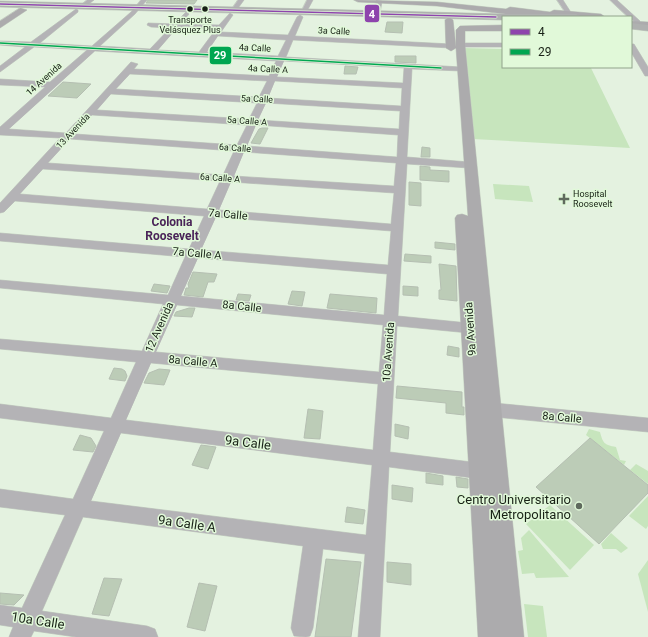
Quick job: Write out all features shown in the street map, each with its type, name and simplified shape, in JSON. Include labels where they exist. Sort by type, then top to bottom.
[{"type":"highway","points":[[0,4],[80,9]]},
{"type":"highway","points":[[437,4],[445,7],[456,26]]},
{"type":"highway","points":[[0,9],[377,14],[456,26],[502,21]]},
{"type":"highway","points":[[135,10],[186,14],[232,13]]},
{"type":"highway","points":[[302,14],[456,26],[502,21]]},
{"type":"main road","points":[[358,0],[437,4],[456,26],[505,10],[522,14]]},
{"type":"main road","points":[[411,0],[482,6],[565,16]]},
{"type":"main road","points":[[0,21],[20,10]]},
{"type":"main road","points":[[0,25],[20,10]]},
{"type":"main road","name":"9a Avenida","points":[[456,26],[457,69],[488,472],[511,637]]},
{"type":"main road","name":"9a Avenida","points":[[488,472],[491,637]]},
{"type":"street","points":[[0,70],[91,0]]},
{"type":"street","points":[[135,10],[144,0]]},
{"type":"street","points":[[201,55],[241,0]]},
{"type":"street","name":"12 Avenida","points":[[24,628],[270,79],[289,38],[310,0]]},
{"type":"street","points":[[560,0],[565,16]]},
{"type":"street","points":[[613,0],[629,16]]},
{"type":"street","points":[[377,14],[379,1]]},
{"type":"street","name":"14 Avenida","points":[[0,131],[135,10]]},
{"type":"street","name":"13 Avenida","points":[[0,210],[109,91],[128,71],[178,25],[186,14]]},
{"type":"street","points":[[151,24],[221,27]]},
{"type":"street","name":"3a Calle","points":[[216,34],[289,38],[456,26],[502,45]]},
{"type":"street","name":"4a Calle","points":[[0,43],[457,69]]},
{"type":"street","points":[[632,48],[648,74]]},
{"type":"street","name":"10a Avenida","points":[[369,637],[408,66]]},
{"type":"street","name":"4a Calle A","points":[[128,71],[407,86]]},
{"type":"street","points":[[0,82],[51,85]]},
{"type":"street","name":"5a Calle","points":[[109,91],[405,109]]},
{"type":"street","name":"5a Calle A","points":[[90,112],[251,121],[404,132]]},
{"type":"street","name":"6a Calle","points":[[0,131],[464,165]]},
{"type":"street","name":"6a Calle A","points":[[40,166],[400,190]]},
{"type":"street","name":"7a Calle","points":[[12,197],[397,228]]},
{"type":"street","name":"7a Calle A","points":[[0,236],[394,270]]},
{"type":"street","name":"8a Calle","points":[[0,284],[477,329]]},
{"type":"street","name":"8a Calle A","points":[[0,344],[386,379]]},
{"type":"street","name":"8a Calle","points":[[483,409],[648,425]]},
{"type":"street","name":"9a Calle","points":[[0,411],[488,472]]},
{"type":"street","name":"9a Calle A","points":[[0,498],[314,540],[375,546]]},
{"type":"street","points":[[302,628],[314,540]]},
{"type":"street","name":"10a Calle","points":[[0,615],[24,628],[147,637]]},
{"type":"green space","points":[[463,48],[502,49],[502,68],[591,68],[630,148],[473,139]]},
{"type":"green space","points":[[493,184],[529,186],[533,202],[495,199]]},
{"type":"green space","points":[[589,429],[600,432],[605,443],[616,447],[620,460],[626,461],[624,465],[586,435]]},
{"type":"green space","points":[[636,464],[648,471],[648,484],[630,470]]},
{"type":"green space","points":[[648,496],[648,526],[646,529],[629,516]]},
{"type":"green space","points":[[550,505],[594,545],[570,570],[526,524]]},
{"type":"green space","points":[[529,530],[569,577],[536,578],[534,573],[522,574],[518,551],[523,550],[521,538]]},
{"type":"green space","points":[[611,533],[628,548],[621,553],[616,549],[603,549],[601,544]]},
{"type":"green space","points":[[648,560],[648,612],[638,574]]},
{"type":"green space","points":[[524,604],[543,606],[547,637],[528,637]]},
{"type":"building","points":[[148,0],[197,0],[194,4],[146,3]]},
{"type":"building","points":[[387,22],[403,22],[402,33],[385,32]]},
{"type":"building","points":[[395,56],[416,56],[416,63],[395,62]]},
{"type":"building","points":[[345,66],[358,67],[356,74],[344,74]]},
{"type":"building","points":[[63,82],[91,84],[77,98],[48,96]]},
{"type":"building","points":[[268,128],[260,144],[251,143],[259,129]]},
{"type":"building","points":[[422,147],[430,148],[430,157],[421,157]]},
{"type":"building","points":[[420,166],[430,167],[430,170],[449,171],[449,182],[420,180]]},
{"type":"building","points":[[409,182],[421,183],[421,206],[409,205]]},
{"type":"building","points":[[435,242],[455,244],[455,250],[435,248]]},
{"type":"building","points":[[405,254],[431,256],[431,263],[404,261]]},
{"type":"building","points":[[439,264],[456,266],[457,301],[439,299],[439,290],[441,290]]},
{"type":"building","points":[[193,272],[217,274],[214,282],[208,282],[203,297],[184,295],[186,288],[189,288],[188,284]]},
{"type":"building","points":[[154,284],[170,286],[167,293],[151,291]]},
{"type":"building","points":[[403,286],[418,287],[418,296],[403,295]]},
{"type":"building","points":[[292,291],[305,292],[302,306],[288,304]]},
{"type":"building","points":[[238,294],[251,295],[249,301],[236,300]]},
{"type":"building","points":[[330,294],[377,298],[376,313],[327,308]]},
{"type":"building","points":[[189,308],[195,308],[192,317],[174,316],[176,312]]},
{"type":"building","points":[[448,346],[459,348],[459,357],[447,355]]},
{"type":"building","points":[[114,368],[125,371],[127,376],[125,381],[109,379]]},
{"type":"building","points":[[159,369],[170,370],[164,385],[144,383],[149,373]]},
{"type":"building","points":[[397,386],[462,392],[462,407],[464,407],[464,415],[446,413],[446,403],[396,398]]},
{"type":"building","points":[[308,409],[323,411],[320,439],[304,438]]},
{"type":"building","points":[[395,424],[409,427],[408,439],[395,436]]},
{"type":"building","points":[[80,435],[91,438],[96,446],[93,452],[73,450]]},
{"type":"building","name":"Centro Universitario Metropolitano","points":[[590,438],[648,485],[648,493],[599,544],[536,487]]},
{"type":"building","points":[[201,445],[216,447],[208,469],[192,465]]},
{"type":"building","points":[[426,473],[443,476],[443,485],[426,483]]},
{"type":"building","points":[[456,477],[468,479],[468,488],[457,487]]},
{"type":"building","points":[[392,485],[413,488],[412,502],[392,499]]},
{"type":"building","points":[[347,507],[365,510],[363,524],[345,522]]},
{"type":"building","points":[[326,559],[361,562],[351,637],[315,637]]},
{"type":"building","points":[[387,562],[411,564],[411,585],[387,582]]},
{"type":"building","points":[[104,578],[122,579],[109,616],[92,614]]},
{"type":"building","points":[[199,583],[217,586],[205,631],[187,627]]},
{"type":"building","points":[[0,593],[24,595],[14,605],[0,604]]},
{"type":"transit line","name":"4","points":[[0,4],[496,17]]},
{"type":"transit line","name":"29","points":[[0,43],[441,68]]},
{"type":"place","name":"Transporte Velásquez Plus","points":[[190,9]]},
{"type":"place","name":"Hospital Roosevelt","points":[[564,199]]},
{"type":"place","name":"Centro Universitario Metropolitano","points":[[579,506]]},
{"type":"district","name":"Colonia Roosevelt","points":[[172,229]]}]
